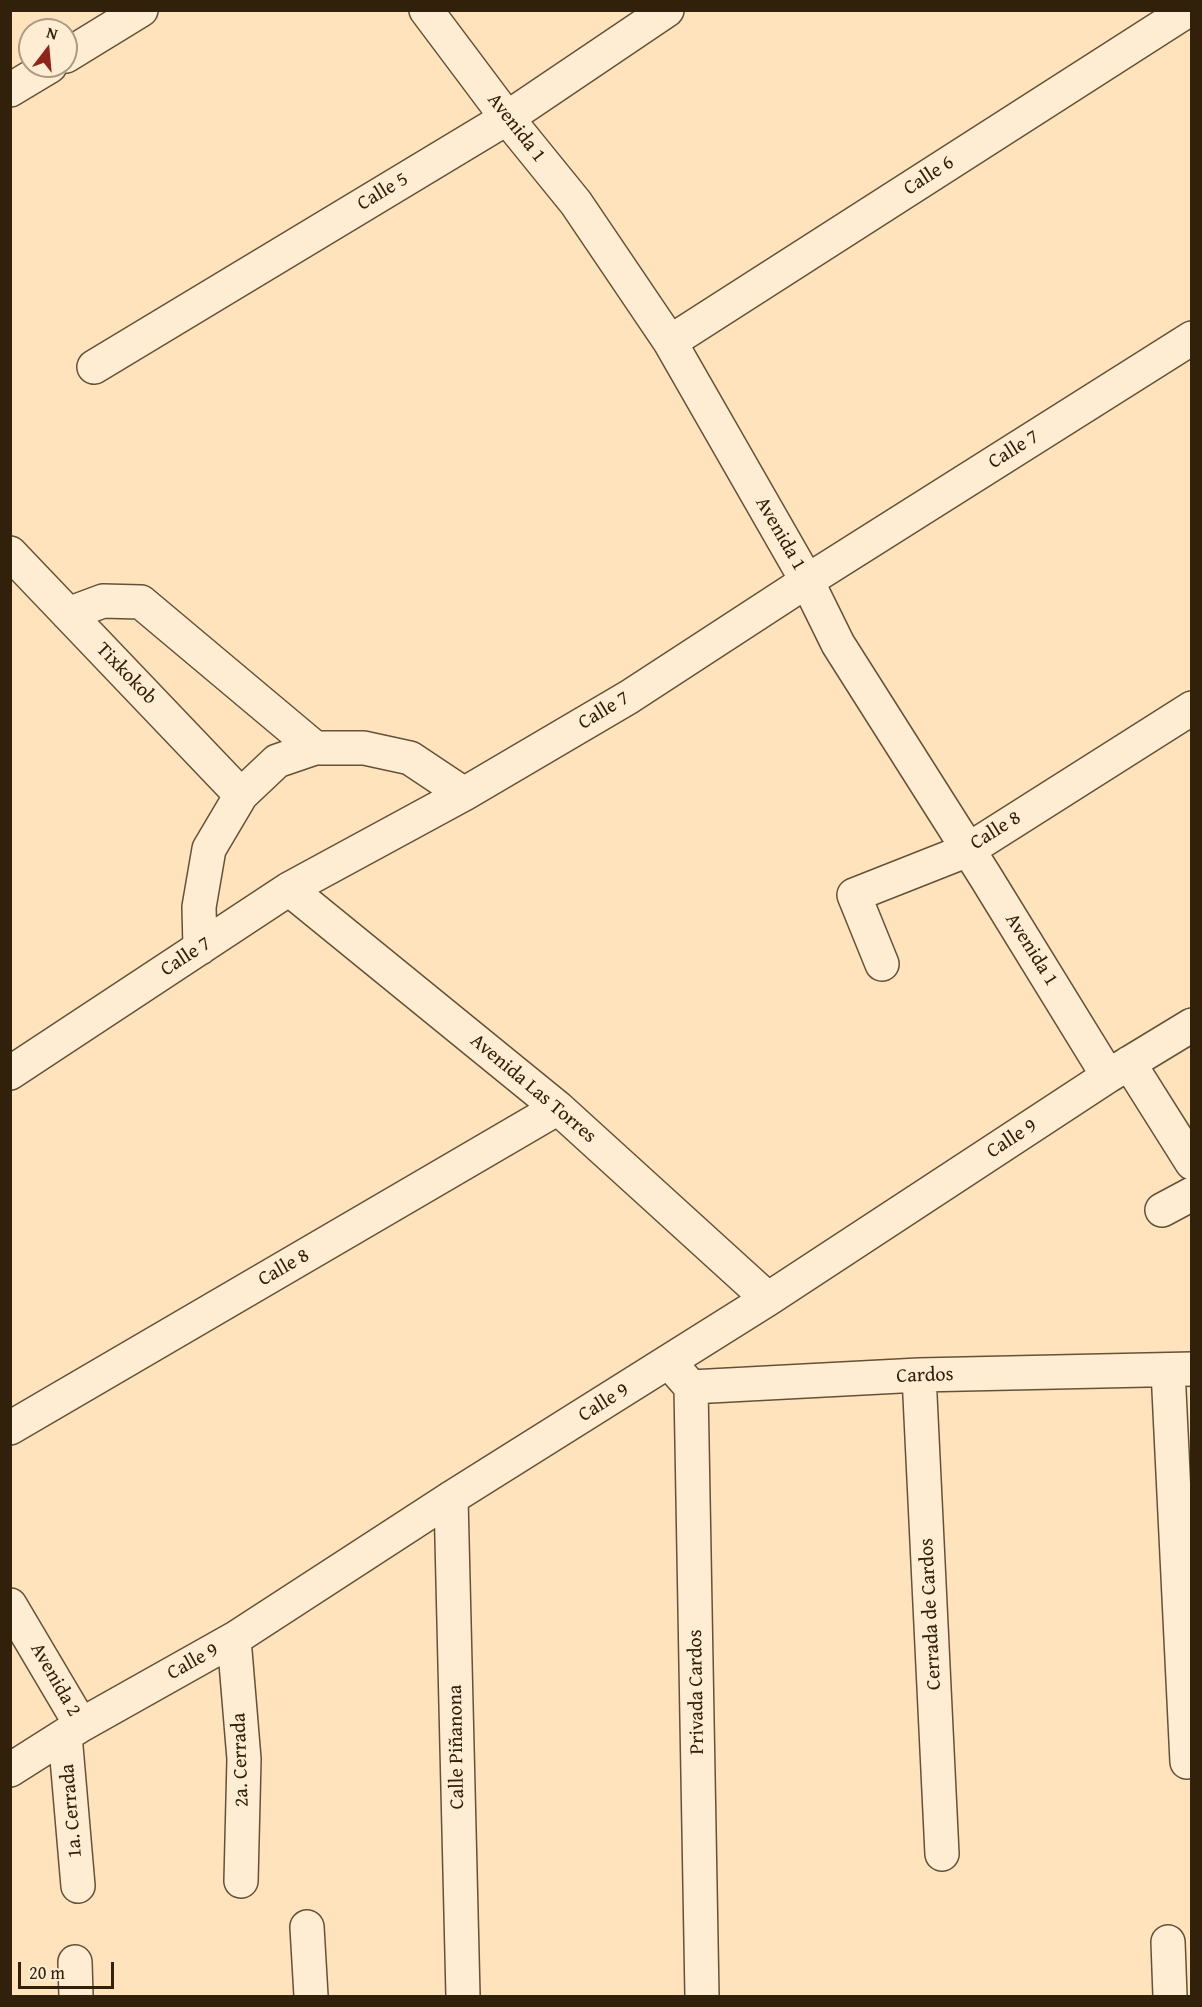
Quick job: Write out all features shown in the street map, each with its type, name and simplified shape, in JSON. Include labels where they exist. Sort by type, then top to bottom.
[{"type":"street","points":[[78,49],[141,10]]},
{"type":"street","name":"Avenida 1","points":[[426,10],[507,118],[576,203],[670,342],[807,581],[838,644],[968,850],[1119,1070],[1191,1163]]},
{"type":"street","name":"Calle 5","points":[[94,367],[507,118],[667,10]]},
{"type":"street","name":"Calle 6","points":[[670,342],[1188,10]]},
{"type":"street","points":[[10,90],[30,78]]},
{"type":"street","name":"Calle 7","points":[[10,1073],[289,889],[464,794],[629,697],[807,581],[1191,338]]},
{"type":"street","name":"Tixkokob","points":[[10,553],[241,795]]},
{"type":"street","points":[[68,614],[103,601],[141,602],[315,748]]},
{"type":"street","name":"Calle 8","points":[[882,964],[854,895],[968,850],[1191,708]]},
{"type":"street","points":[[200,948],[199,907],[209,849],[241,795],[277,761],[315,748],[364,748],[410,758],[464,794]]},
{"type":"street","name":"Avenida Las Torres","points":[[289,889],[558,1108],[768,1299]]},
{"type":"street","name":"Calle 9","points":[[10,1770],[73,1730],[234,1639],[451,1498],[768,1299],[1191,1025]]},
{"type":"street","name":"Calle 8","points":[[10,1428],[558,1108]]},
{"type":"street","points":[[1162,1210],[1191,1194]]},
{"type":"street","points":[[669,1362],[692,1387]]},
{"type":"street","points":[[1180,1369],[1187,1762]]},
{"type":"street","name":"Cardos","points":[[692,1387],[919,1375],[1180,1369]]},
{"type":"street","name":"Cerrada de Cardos","points":[[919,1375],[942,1854]]},
{"type":"street","name":"Privada Cardos","points":[[692,1387],[702,1996]]},
{"type":"street","name":"Calle Piñanona","points":[[451,1498],[463,1996]]},
{"type":"street","name":"Avenida 2","points":[[10,1605],[73,1730]]},
{"type":"street","name":"2a. Cerrada","points":[[234,1639],[244,1759],[241,1881]]},
{"type":"street","name":"1a. Cerrada","points":[[73,1730],[78,1886]]},
{"type":"street","points":[[307,1928],[311,1996]]},
{"type":"street","points":[[1168,1942],[1170,1996]]},
{"type":"street","points":[[75,1962],[76,1996]]}]
